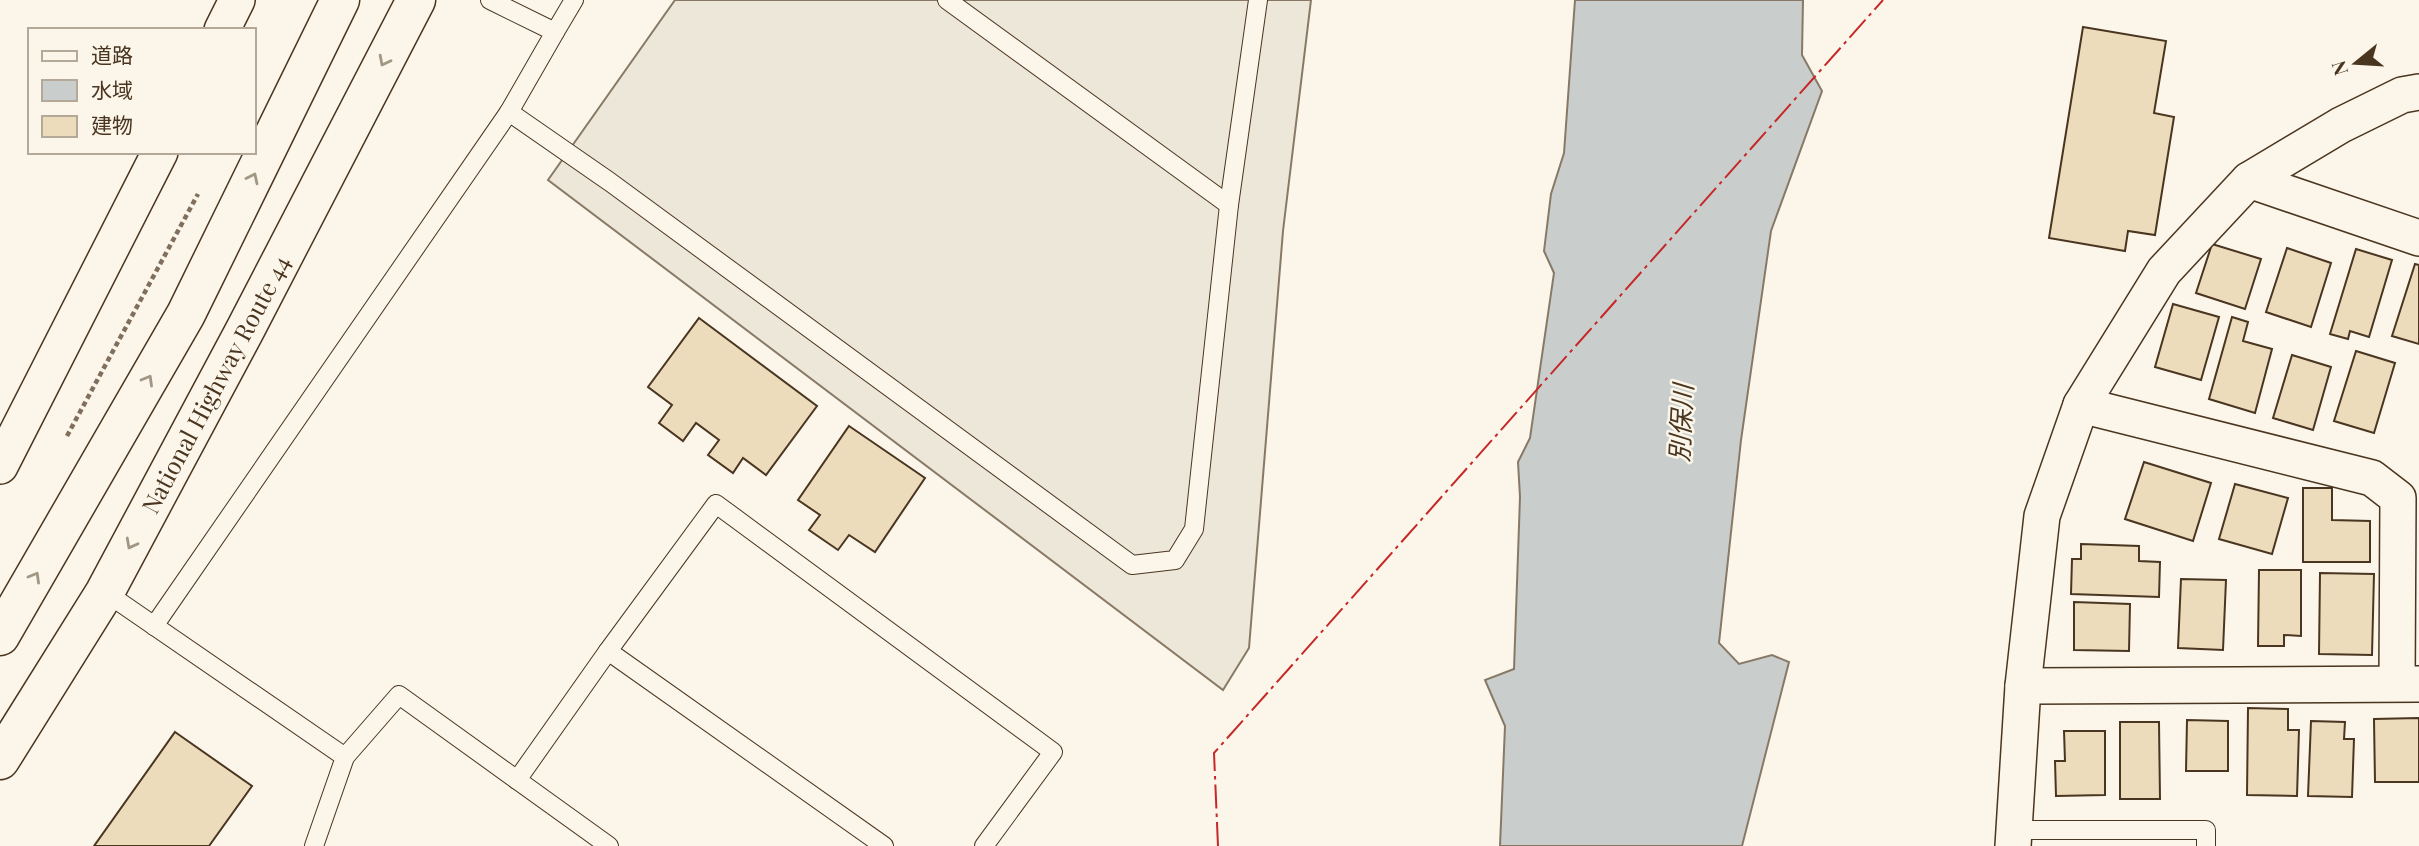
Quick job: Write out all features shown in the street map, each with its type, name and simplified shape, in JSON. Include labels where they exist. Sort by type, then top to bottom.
[{"type":"highway","points":[[0,636],[186,314],[340,0]]},
{"type":"highway","name":"National Highway Route 44","points":[[0,760],[105,592],[416,0]]},
{"type":"street","points":[[223,28],[237,0]]},
{"type":"street","points":[[2013,838],[2023,686],[2042,516],[2081,405],[2164,271],[2249,180],[2341,125],[2402,95],[2419,92]]},
{"type":"street","points":[[0,466],[159,154]]},
{"type":"street","points":[[2249,180],[2419,238]]},
{"type":"street","points":[[2023,686],[2408,684],[2398,498],[2372,478],[2081,405]]},
{"type":"lane","points":[[490,0],[555,32]]},
{"type":"lane","points":[[154,626],[509,112],[574,0]]},
{"type":"lane","points":[[947,0],[1229,205]]},
{"type":"lane","points":[[509,112],[610,182],[1132,565],[1175,560],[1194,529],[1229,205],[1258,0]]},
{"type":"lane","points":[[517,780],[716,503],[1053,752],[984,846]]},
{"type":"lane","points":[[105,592],[345,757]]},
{"type":"lane","points":[[608,651],[884,846]]},
{"type":"lane","points":[[314,846],[345,757],[399,695],[609,846]]},
{"type":"lane","points":[[2013,838],[2206,830],[2206,846]]},
{"type":"path","points":[[65,440],[201,188]]},
{"type":"shaded area","points":[[675,0],[1311,0],[1283,231],[1249,648],[1223,690],[548,180]]},
{"type":"water","name":"別保川","points":[[1575,0],[1803,0],[1802,55],[1822,91],[1771,231],[1741,440],[1719,643],[1739,664],[1772,655],[1789,662],[1742,846],[1500,846],[1505,726],[1485,680],[1514,669],[1520,497],[1518,462],[1530,438],[1554,273],[1544,251],[1551,194],[1564,153]]},
{"type":"building","points":[[2083,27],[2166,41],[2154,113],[2174,117],[2155,235],[2128,231],[2125,251],[2049,238]]},
{"type":"building","points":[[2212,244],[2261,259],[2245,309],[2196,293]]},
{"type":"building","points":[[2287,248],[2331,263],[2311,327],[2266,312]]},
{"type":"building","points":[[2356,249],[2392,260],[2369,337],[2350,331],[2348,339],[2330,334]]},
{"type":"building","points":[[2415,264],[2419,265],[2419,344],[2392,336]]},
{"type":"building","points":[[2173,304],[2219,317],[2201,380],[2155,367]]},
{"type":"building","points":[[2232,317],[2248,322],[2243,341],[2272,349],[2255,413],[2209,399]]},
{"type":"building","points":[[699,318],[817,406],[766,475],[743,458],[733,473],[708,455],[719,440],[696,423],[683,441],[659,423],[672,405],[648,387]]},
{"type":"building","points":[[2356,351],[2395,363],[2374,433],[2334,421]]},
{"type":"building","points":[[2292,355],[2331,367],[2313,430],[2273,418]]},
{"type":"building","points":[[849,426],[925,478],[875,552],[849,535],[838,550],[809,530],[820,515],[798,500]]},
{"type":"building","points":[[2144,462],[2211,483],[2193,541],[2125,519]]},
{"type":"building","points":[[2235,484],[2288,498],[2272,554],[2219,539]]},
{"type":"building","points":[[2303,488],[2332,488],[2332,520],[2370,521],[2370,562],[2303,562]]},
{"type":"building","points":[[2081,544],[2139,546],[2139,561],[2160,562],[2159,597],[2071,594],[2072,559],[2081,559]]},
{"type":"building","points":[[2259,570],[2301,570],[2301,636],[2284,635],[2284,646],[2258,646]]},
{"type":"building","points":[[2320,573],[2374,574],[2372,655],[2319,654]]},
{"type":"building","points":[[2181,579],[2226,580],[2223,650],[2178,648]]},
{"type":"building","points":[[2074,602],[2130,604],[2129,651],[2074,650]]},
{"type":"building","points":[[2248,708],[2288,709],[2288,730],[2299,730],[2297,796],[2247,795]]},
{"type":"building","points":[[2419,718],[2419,782],[2375,782],[2374,719]]},
{"type":"building","points":[[2187,720],[2228,721],[2228,771],[2186,771]]},
{"type":"building","points":[[2311,721],[2345,722],[2344,739],[2354,739],[2352,797],[2308,796]]},
{"type":"building","points":[[2120,722],[2159,722],[2160,799],[2120,799]]},
{"type":"building","points":[[2064,731],[2105,731],[2105,795],[2056,796],[2055,761],[2065,761]]},
{"type":"building","points":[[175,732],[252,786],[209,846],[94,846]]},
{"type":"power","points":[[1218,846],[1214,753],[1883,0]]}]
